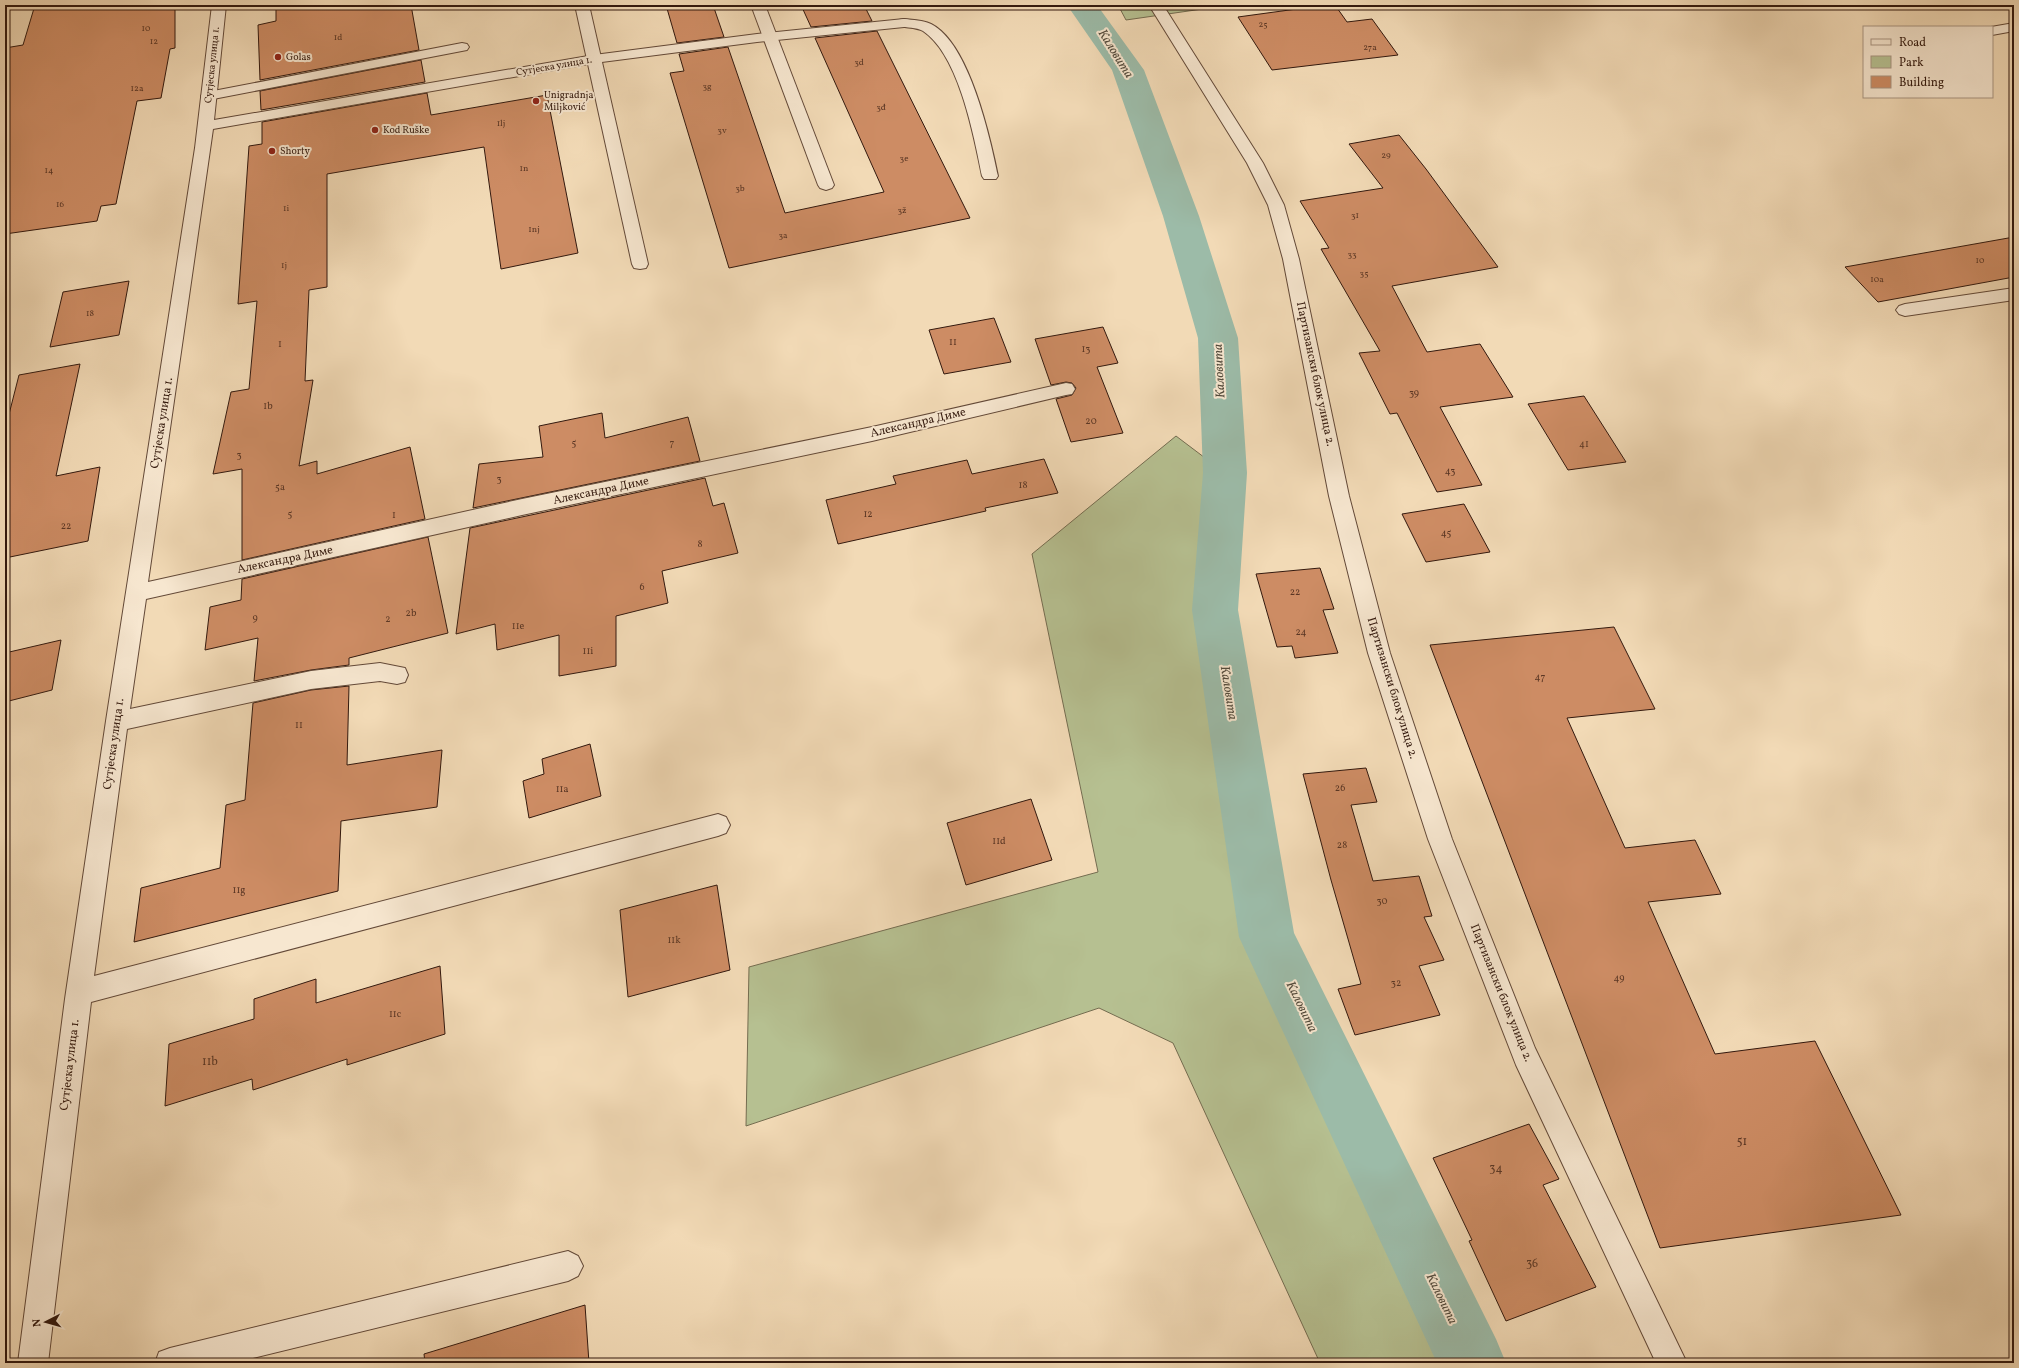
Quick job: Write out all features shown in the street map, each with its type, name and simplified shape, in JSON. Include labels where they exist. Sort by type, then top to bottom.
[{"type":"street","name":"Сутјеска улица 1.","points":[[33,1363],[80,992],[117,721],[205,126],[219,5]]},
{"type":"street","points":[[582,5],[640,264]]},
{"type":"street","points":[[758,5],[826,184]]},
{"type":"street","name":"Партизански блок улица 2.","points":[[1156,5],[1256,163],[1276,205],[1291,259],[1339,496],[1379,653],[1440,839],[1525,1056],[1672,1363]]},
{"type":"street","name":"Сутјеска улица 1.","points":[[205,126],[594,59],[770,37],[904,23],[922,26],[929,29],[951,53],[981,134],[990,176]]},
{"type":"street","points":[[1993,31],[2014,27]]},
{"type":"street","points":[[208,96],[462,47]]},
{"type":"street","points":[[1905,310],[2014,294]]},
{"type":"street","name":"Александра Диме","points":[[136,593],[522,507],[872,434],[1066,389]]},
{"type":"street","points":[[117,721],[311,680],[380,672],[397,674]]},
{"type":"street","points":[[80,992],[718,825]]},
{"type":"street","points":[[170,1363],[568,1266]]},
{"type":"green space","points":[[1118,5],[1230,5],[1126,20]]},
{"type":"green space","points":[[1176,436],[1225,473],[1215,610],[1267,937],[1475,1363],[1320,1363],[1173,1043],[1099,1008],[746,1126],[749,967],[1098,872],[1032,554]]},
{"type":"building","points":[[35,5],[175,5],[175,48],[170,49],[161,98],[137,101],[116,204],[101,206],[97,221],[5,234],[5,48],[23,45]]},
{"type":"building","points":[[276,5],[411,5],[419,50],[260,80],[258,25],[276,21]]},
{"type":"building","points":[[666,5],[713,5],[724,37],[677,43]]},
{"type":"building","points":[[801,5],[864,5],[872,21],[811,27]]},
{"type":"building","points":[[1335,5],[1347,22],[1372,19],[1398,55],[1272,70],[1238,17]]},
{"type":"building","points":[[877,31],[970,218],[729,268],[670,73],[684,71],[679,54],[728,47],[785,213],[884,192],[815,38]]},
{"type":"building","points":[[421,60],[425,82],[261,110],[260,91]]},
{"type":"building","points":[[427,93],[431,115],[547,95],[578,253],[501,269],[484,147],[327,174],[327,287],[309,290],[305,381],[313,380],[299,466],[317,461],[317,474],[410,447],[425,519],[242,560],[242,469],[213,474],[231,392],[249,389],[257,301],[238,304],[249,146],[262,144],[262,122]]},
{"type":"building","points":[[1399,135],[1498,267],[1392,286],[1427,352],[1480,344],[1513,397],[1440,407],[1482,485],[1437,492],[1397,413],[1390,414],[1359,353],[1380,351],[1321,249],[1329,248],[1300,201],[1383,188],[1349,144]]},
{"type":"building","points":[[2014,237],[2014,277],[1878,302],[1845,267]]},
{"type":"building","points":[[129,281],[119,335],[50,347],[63,292]]},
{"type":"building","points":[[994,318],[1011,362],[944,374],[929,330]]},
{"type":"building","points":[[1103,327],[1118,363],[1097,367],[1123,433],[1071,442],[1056,399],[1072,395],[1076,388],[1072,383],[1066,382],[1051,385],[1035,339]]},
{"type":"building","points":[[80,364],[56,476],[100,467],[88,541],[5,558],[5,430],[19,375]]},
{"type":"building","points":[[1584,396],[1626,462],[1568,470],[1528,404]]},
{"type":"building","points":[[602,413],[605,438],[688,417],[700,461],[473,508],[479,464],[543,457],[539,426]]},
{"type":"building","points":[[1044,459],[1058,493],[985,508],[986,511],[838,544],[826,500],[896,484],[893,476],[967,460],[972,474]]},
{"type":"building","points":[[705,478],[713,506],[724,503],[738,553],[662,571],[668,603],[616,616],[616,666],[559,676],[559,635],[497,650],[495,624],[456,634],[470,528]]},
{"type":"building","points":[[1464,504],[1490,552],[1426,562],[1402,514]]},
{"type":"building","points":[[428,537],[448,633],[349,658],[349,665],[311,670],[254,681],[258,638],[205,650],[210,607],[241,600],[242,579]]},
{"type":"building","points":[[1320,568],[1334,609],[1323,610],[1338,653],[1295,658],[1292,646],[1277,647],[1256,574]]},
{"type":"building","points":[[1614,627],[1655,709],[1567,718],[1625,848],[1695,840],[1721,894],[1648,902],[1715,1054],[1815,1041],[1901,1215],[1660,1248],[1430,645]]},
{"type":"building","points":[[61,640],[52,690],[5,702],[5,653]]},
{"type":"building","points":[[349,686],[347,765],[442,750],[437,807],[341,821],[338,891],[134,942],[141,888],[220,868],[226,805],[245,800],[253,703],[311,690]]},
{"type":"building","points":[[590,744],[601,796],[529,818],[523,781],[544,774],[542,759]]},
{"type":"building","points":[[1366,768],[1377,802],[1351,805],[1373,881],[1419,876],[1432,916],[1424,917],[1444,960],[1419,966],[1440,1015],[1355,1035],[1338,989],[1361,984],[1331,880],[1303,774]]},
{"type":"building","points":[[1031,799],[1052,860],[966,885],[947,823]]},
{"type":"building","points":[[717,885],[730,970],[628,997],[620,910]]},
{"type":"building","points":[[440,966],[445,1034],[347,1065],[347,1059],[253,1090],[252,1079],[165,1106],[169,1044],[254,1019],[254,999],[316,979],[316,1003]]},
{"type":"building","points":[[1529,1124],[1559,1179],[1543,1185],[1596,1287],[1506,1321],[1469,1241],[1472,1240],[1433,1158]]},
{"type":"building","points":[[585,1305],[589,1363],[425,1363],[424,1354]]},
{"type":"waterway","name":"Каловита","points":[[1082,5],[1128,70],[1181,216],[1218,338],[1225,473],[1215,610],[1267,937],[1472,1363]]},
{"type":"place","name":"Golas","points":[[278,57]]},
{"type":"place","name":"Unigradnja Miljković","points":[[536,101]]},
{"type":"place","name":"Kod Ruške","points":[[375,130]]},
{"type":"place","name":"Shorty","points":[[272,151]]}]
